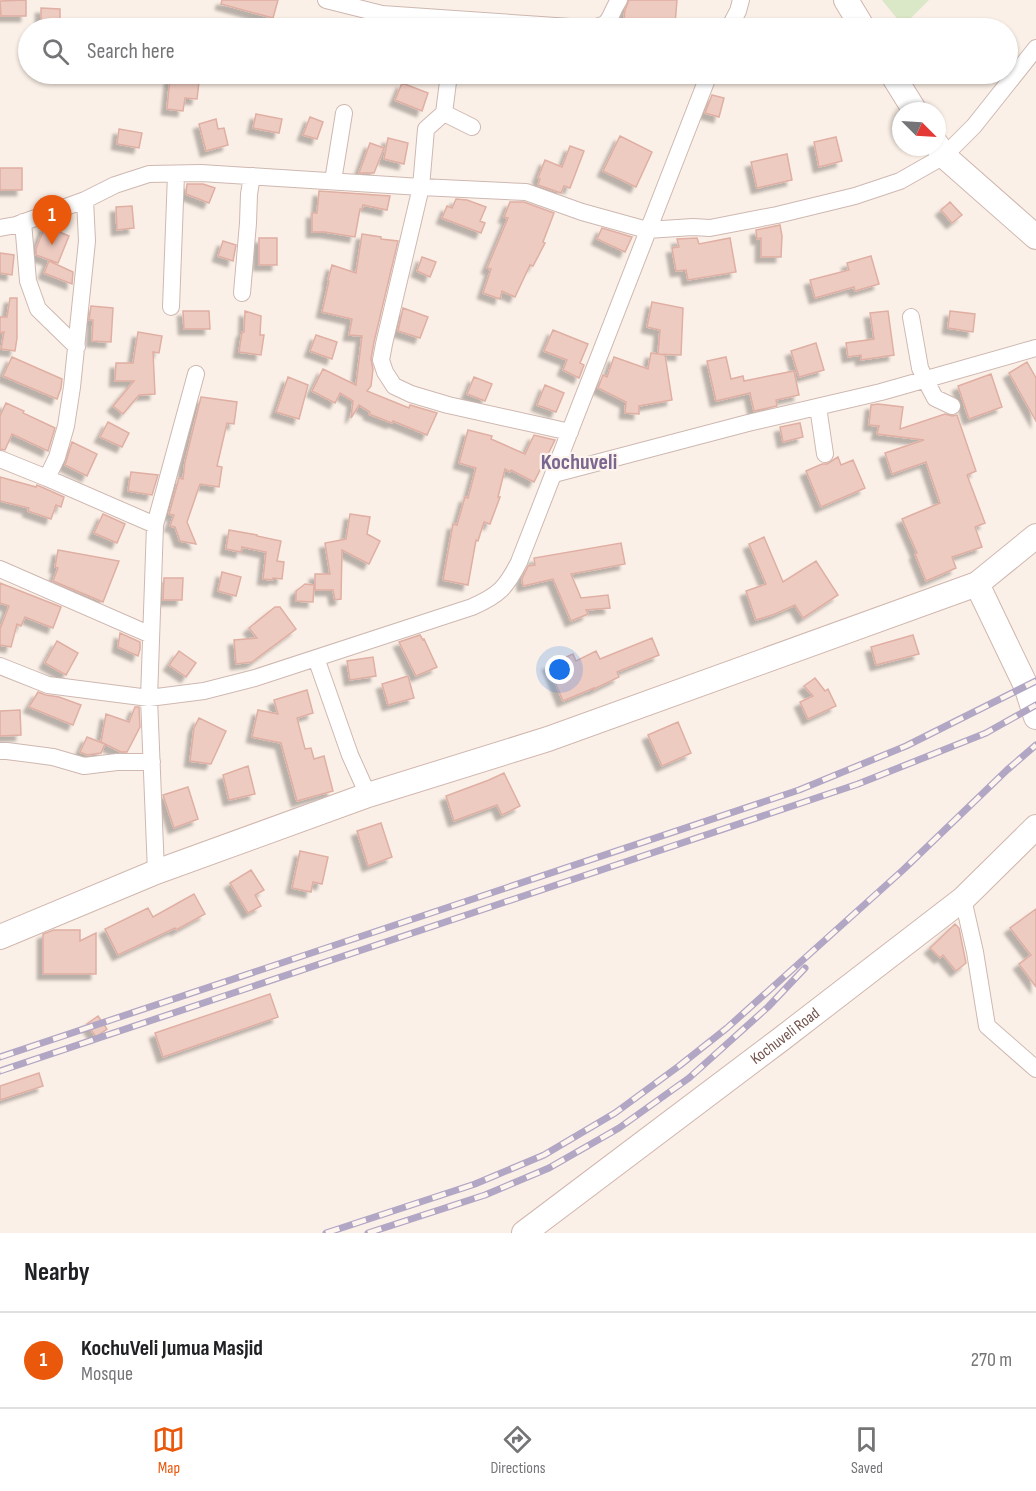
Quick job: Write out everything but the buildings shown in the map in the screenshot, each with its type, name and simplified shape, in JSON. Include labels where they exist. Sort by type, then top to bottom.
[{"type":"main road","points":[[846,0],[858,18]]},
{"type":"main road","points":[[898,84],[909,102]]},
{"type":"main road","points":[[946,156],[1036,237]]},
{"type":"main road","points":[[0,937],[156,872],[368,795],[548,739],[977,584],[1036,536]]},
{"type":"main road","points":[[977,584],[1026,687],[1036,717]]},
{"type":"main road","name":"Kochuveli Road","points":[[524,1233],[963,899],[1036,827]]},
{"type":"street","points":[[326,0],[382,14],[440,18]]},
{"type":"street","points":[[611,18],[619,0]]},
{"type":"street","points":[[734,18],[741,0]]},
{"type":"street","points":[[1018,71],[1036,48]]},
{"type":"street","points":[[448,84],[444,113],[426,129],[421,187],[381,360],[385,372],[394,386],[411,394],[448,405],[570,432]]},
{"type":"street","points":[[0,666],[48,685],[149,698],[204,692],[255,678],[472,607],[500,592],[511,578],[519,562],[705,84]]},
{"type":"street","points":[[946,147],[974,126],[1007,84]]},
{"type":"street","points":[[333,181],[344,113]]},
{"type":"street","points":[[444,113],[472,127]]},
{"type":"street","points":[[0,228],[85,200],[115,185],[149,174],[201,173],[526,192],[582,212],[647,230],[710,228],[855,196],[900,181],[933,156]]},
{"type":"street","points":[[171,307],[176,174]]},
{"type":"street","points":[[243,293],[252,176]]},
{"type":"street","points":[[47,478],[57,457],[66,426],[87,241],[85,200]]},
{"type":"street","points":[[23,222],[28,281],[38,309],[76,347]]},
{"type":"street","points":[[911,317],[920,368],[925,379],[935,398],[952,406]]},
{"type":"street","points":[[554,474],[748,423],[881,392],[1036,348]]},
{"type":"street","points":[[156,872],[149,698],[155,525],[196,374]]},
{"type":"street","points":[[818,407],[825,454]]},
{"type":"street","points":[[0,459],[155,525]]},
{"type":"street","points":[[0,569],[151,635]]},
{"type":"street","points":[[316,658],[350,755],[368,795]]},
{"type":"street","points":[[0,751],[53,757],[84,766],[117,762],[152,762]]},
{"type":"street","points":[[963,899],[975,952],[987,1026],[1036,1069]]},
{"type":"green space","points":[[882,0],[929,0],[911,18],[897,18]]},
{"type":"railway","points":[[0,1057],[799,790],[906,746],[1036,681]]},
{"type":"railway","points":[[0,1071],[858,784],[986,733],[1036,705]]},
{"type":"railway","points":[[326,1233],[475,1184],[544,1155],[615,1113],[727,1028],[903,870],[1036,745]]},
{"type":"railway","points":[[368,1233],[485,1195],[549,1168],[619,1128],[689,1078],[768,1007],[805,968]]},
{"type":"place","name":"KochuVeli Jumua Masjid","points":[[52,245]]},
{"type":"district","name":"Kochuveli","points":[[579,462]]}]
